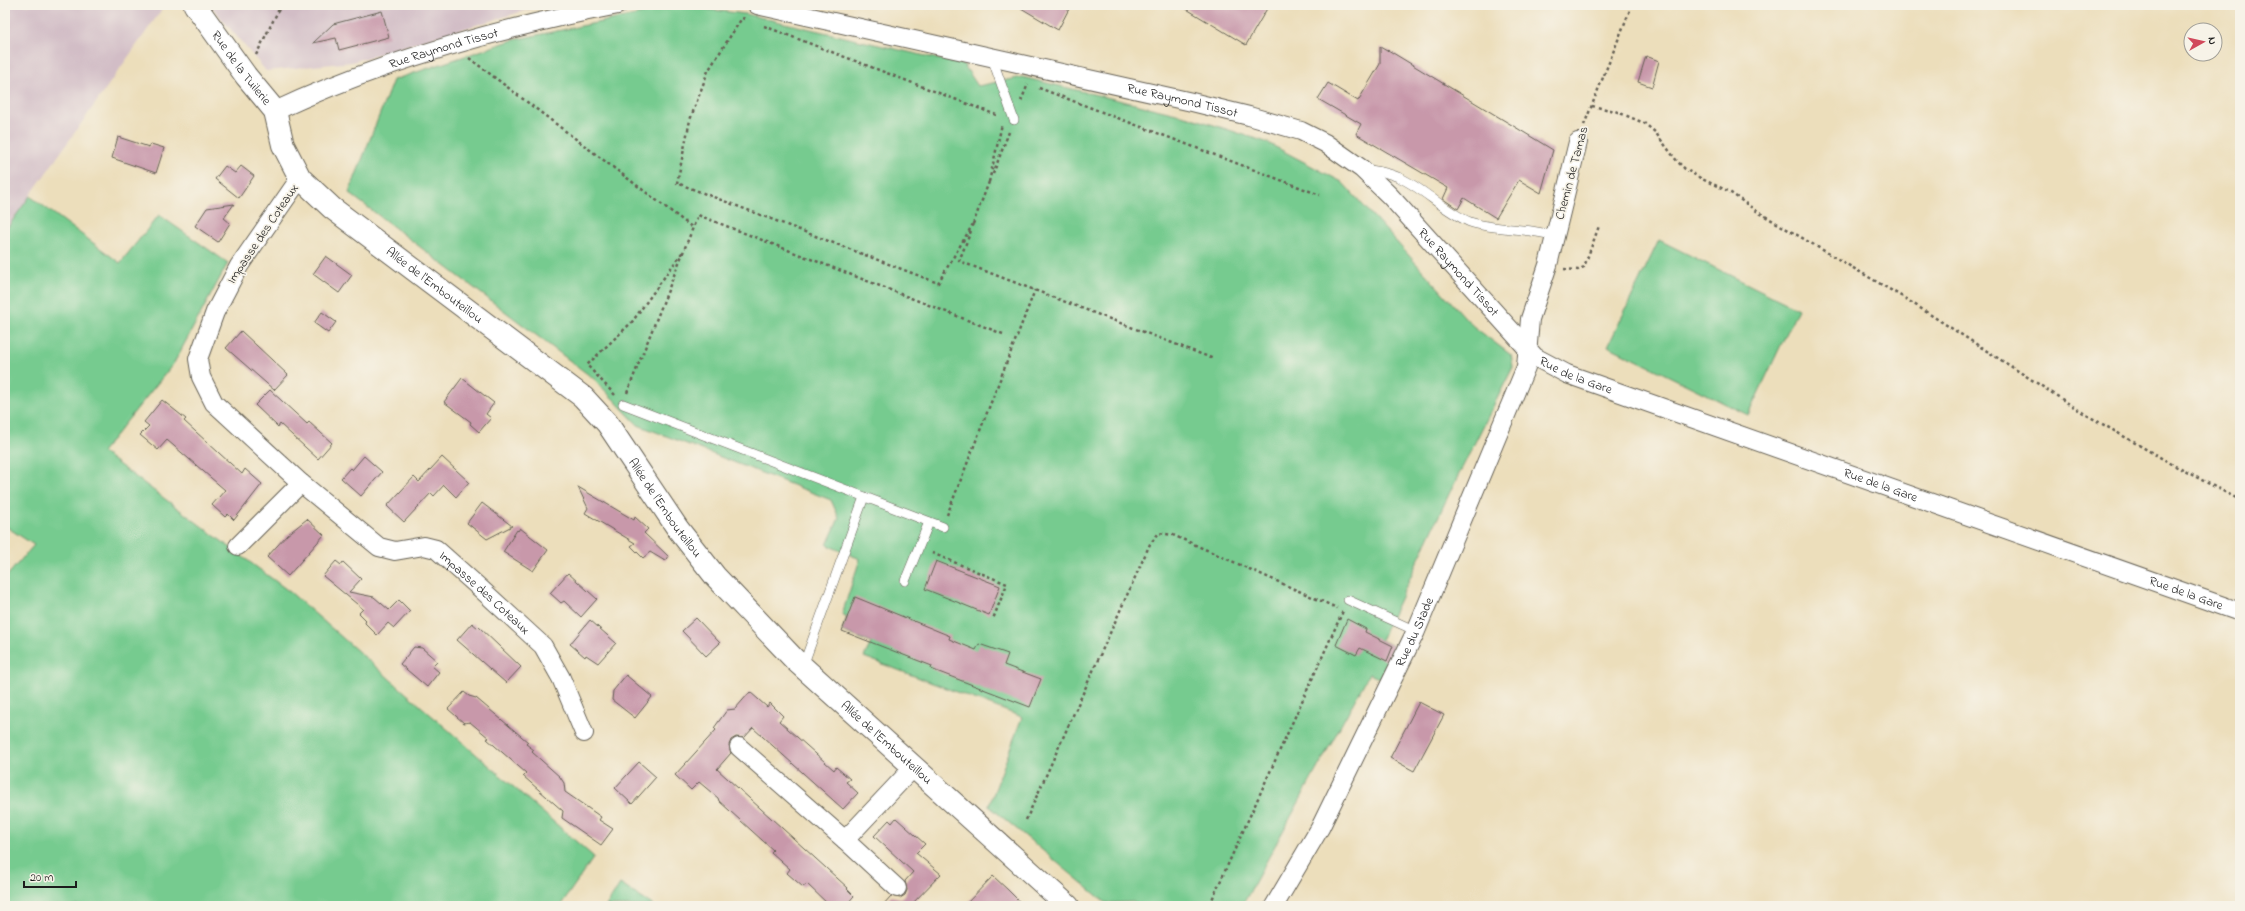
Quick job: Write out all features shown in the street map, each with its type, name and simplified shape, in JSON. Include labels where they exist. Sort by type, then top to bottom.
[{"type":"street","name":"Rue de la Tuilerie","points":[[195,5],[246,76],[275,111]]},
{"type":"street","name":"Rue Raymond Tissot","points":[[275,111],[352,77],[467,40],[535,22],[618,5]]},
{"type":"street","name":"Rue Raymond Tissot","points":[[753,13],[992,58],[1256,118],[1302,132],[1325,143],[1362,169],[1390,196],[1506,326],[1528,346]]},
{"type":"street","name":"Allée de l'Embouteillou","points":[[275,111],[283,145],[300,178],[332,208],[583,397],[607,423],[678,529],[715,576],[758,623],[803,667],[913,768],[1068,906]]},
{"type":"street","name":"Chemin de Tamas","points":[[1528,346],[1530,319],[1548,265],[1578,142]]},
{"type":"street","name":"Impasse des Coteaux","points":[[300,178],[239,266],[214,312],[198,359],[201,377],[214,404],[301,483],[379,547],[396,551],[424,546],[436,549],[442,554],[543,646],[560,678],[584,733]]},
{"type":"street","name":"Rue de la Gare","points":[[1528,346],[1536,357],[1567,374],[2240,612]]},
{"type":"street","name":"Rue du Stade","points":[[1274,906],[1320,828],[1416,631],[1526,367],[1528,346]]},
{"type":"street","points":[[238,546],[301,483]]},
{"type":"street","points":[[739,747],[846,840],[896,888]]},
{"type":"street","points":[[846,840],[913,768]]},
{"type":"lane","points":[[992,58],[1014,120]]},
{"type":"lane","points":[[1362,169],[1399,177],[1447,210],[1469,221],[1482,225],[1542,232],[1555,236]]},
{"type":"lane","points":[[624,404],[942,527]]},
{"type":"lane","points":[[803,667],[864,497]]},
{"type":"lane","points":[[905,581],[929,522]]},
{"type":"lane","points":[[1348,600],[1416,631]]},
{"type":"path","points":[[246,76],[281,5]]},
{"type":"path","name":"Chemin de Tamas","points":[[1578,142],[1632,5]]},
{"type":"path","points":[[753,13],[742,18],[708,72],[690,120],[677,183],[938,283],[973,224]]},
{"type":"path","points":[[757,23],[1003,118],[989,182]]},
{"type":"path","points":[[467,57],[693,228]]},
{"type":"path","points":[[1214,359],[959,261],[1028,83],[1320,195]]},
{"type":"path","points":[[1592,106],[1615,110],[1644,123],[1655,132],[1677,161],[1696,176],[1728,191],[1758,212],[1899,295],[2085,414],[2177,467],[2240,500]]},
{"type":"path","points":[[684,250],[632,322],[587,365],[624,404],[698,215],[1003,334]]},
{"type":"path","points":[[1548,265],[1570,270],[1578,270],[1584,267],[1599,226]]},
{"type":"path","points":[[993,619],[1006,584],[932,554],[1035,290]]},
{"type":"path","points":[[1026,820],[1150,544],[1160,533],[1174,535],[1343,611]]},
{"type":"path","points":[[1210,904],[1348,600]]},
{"type":"shaded area","points":[[5,5],[165,5],[5,231]]},
{"type":"shaded area","points":[[210,5],[553,5],[527,10],[352,62],[266,71]]},
{"type":"green space","points":[[679,6],[746,14],[964,65],[978,86],[1022,77],[1189,117],[1266,142],[1342,182],[1473,326],[1511,355],[1513,367],[1449,494],[1381,640],[1393,646],[1381,679],[1369,674],[1242,906],[1146,906],[1134,902],[1106,903],[989,806],[1022,717],[864,657],[871,643],[842,631],[847,617],[842,614],[860,559],[827,545],[839,518],[831,500],[638,425],[594,379],[349,193],[393,80],[513,40]]},
{"type":"green space","points":[[30,196],[120,263],[159,215],[228,263],[174,363],[102,452],[290,592],[594,857],[560,906],[5,906],[5,578],[34,545],[5,526],[5,231]]},
{"type":"green space","points":[[1659,240],[1798,309],[1748,415],[1608,346]]},
{"type":"green space","points":[[620,884],[654,906],[606,906]]},
{"type":"building","points":[[1016,5],[1071,5],[1058,30]]},
{"type":"building","points":[[1180,5],[1269,5],[1246,45]]},
{"type":"building","points":[[382,11],[389,37],[339,50],[336,38],[313,43],[333,24]]},
{"type":"building","points":[[1380,47],[1387,51],[1388,50],[1553,150],[1541,193],[1519,180],[1496,218],[1464,198],[1458,209],[1443,199],[1448,188],[1356,134],[1361,124],[1318,99],[1328,83],[1358,101],[1380,64]]},
{"type":"building","points":[[1646,56],[1659,61],[1652,87],[1638,82]]},
{"type":"building","points":[[118,137],[149,147],[151,144],[164,148],[156,173],[112,158]]},
{"type":"building","points":[[225,166],[235,173],[241,166],[254,176],[239,198],[215,179]]},
{"type":"building","points":[[234,204],[224,218],[230,223],[218,242],[195,226],[207,208]]},
{"type":"building","points":[[326,256],[352,275],[339,293],[313,274]]},
{"type":"building","points":[[322,312],[336,322],[328,333],[314,323]]},
{"type":"building","points":[[241,331],[288,375],[274,390],[226,348]]},
{"type":"building","points":[[462,378],[494,403],[486,414],[491,418],[479,432],[470,424],[471,422],[444,402]]},
{"type":"building","points":[[270,390],[307,424],[309,422],[332,443],[318,459],[280,424],[278,427],[255,405]]},
{"type":"building","points":[[162,400],[186,419],[184,421],[242,474],[245,469],[262,484],[234,520],[228,514],[225,517],[212,505],[225,490],[167,440],[158,450],[140,435],[149,426],[144,422]]},
{"type":"building","points":[[364,456],[382,472],[361,496],[341,478],[350,468],[352,470]]},
{"type":"building","points":[[442,457],[469,482],[456,497],[444,485],[434,496],[431,493],[404,522],[387,506],[414,477],[419,482]]},
{"type":"building","points":[[578,487],[634,520],[635,517],[648,529],[644,533],[668,556],[665,561],[650,552],[643,558],[631,546],[635,543],[585,513],[588,508]]},
{"type":"building","points":[[482,503],[512,526],[487,539],[467,523]]},
{"type":"building","points":[[307,519],[324,535],[288,576],[267,557],[287,535]]},
{"type":"building","points":[[520,528],[548,550],[533,571],[503,552],[517,530],[518,531]]},
{"type":"building","points":[[336,561],[341,565],[343,562],[361,579],[349,592],[374,597],[389,610],[399,600],[410,611],[394,628],[388,623],[377,635],[365,623],[366,620],[359,613],[363,609],[323,576]]},
{"type":"building","points":[[936,561],[1000,586],[989,615],[925,589]]},
{"type":"building","points":[[568,573],[597,599],[581,617],[564,601],[561,603],[550,593]]},
{"type":"building","points":[[855,597],[950,636],[949,639],[976,650],[979,644],[1008,654],[1004,665],[1041,679],[1030,707],[931,669],[932,666],[842,631]]},
{"type":"building","points":[[696,618],[720,643],[706,656],[682,631]]},
{"type":"building","points":[[1347,619],[1366,629],[1365,632],[1393,646],[1387,661],[1360,648],[1356,655],[1336,645]]},
{"type":"building","points":[[590,620],[616,643],[598,663],[586,655],[585,657],[570,644]]},
{"type":"building","points":[[472,623],[478,628],[479,627],[521,667],[506,683],[457,640]]},
{"type":"building","points":[[414,647],[422,648],[437,661],[432,666],[439,672],[427,687],[400,664]]},
{"type":"building","points":[[626,675],[652,697],[635,718],[612,700],[613,691]]},
{"type":"building","points":[[464,692],[469,696],[476,698],[528,742],[526,744],[534,750],[532,752],[560,777],[564,783],[565,792],[601,817],[599,820],[613,829],[601,845],[562,818],[563,811],[523,776],[526,773],[470,722],[464,723],[448,709]]},
{"type":"building","points":[[750,692],[767,707],[770,703],[783,716],[779,721],[834,770],[836,767],[850,779],[846,782],[858,793],[843,809],[753,728],[744,738],[736,737],[731,740],[729,745],[731,753],[717,769],[848,888],[847,889],[854,896],[845,906],[830,906],[807,884],[803,887],[787,873],[790,869],[771,852],[773,850],[719,801],[718,798],[699,782],[691,790],[675,775],[716,730],[714,728],[727,710],[735,709]]},
{"type":"building","points":[[1419,702],[1444,715],[1414,771],[1390,758]]},
{"type":"building","points":[[639,762],[656,777],[632,804],[615,788]]},
{"type":"building","points":[[896,818],[925,844],[916,853],[941,874],[910,906],[882,906],[891,896],[900,898],[905,895],[907,890],[905,881],[913,872],[874,836],[889,820],[892,823]]},
{"type":"building","points":[[993,876],[1008,890],[1024,906],[964,906]]}]
